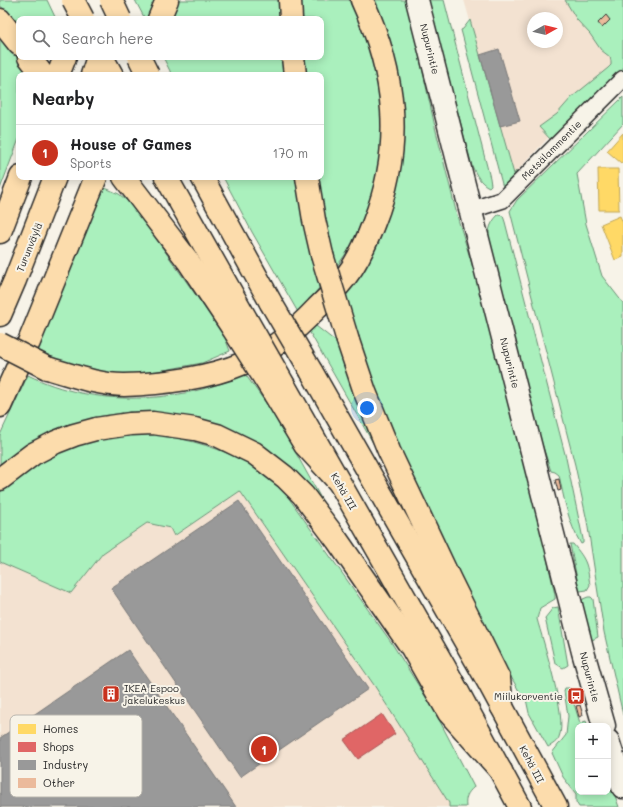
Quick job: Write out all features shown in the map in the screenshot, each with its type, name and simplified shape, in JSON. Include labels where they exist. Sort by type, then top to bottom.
[{"type":"highway","points":[[111,0],[119,16]]},
{"type":"highway","points":[[111,16],[116,0]]},
{"type":"highway","points":[[160,16],[167,0]]},
{"type":"highway","points":[[290,0],[291,16]]},
{"type":"highway","points":[[0,344],[47,368],[91,381],[123,385],[158,383],[190,378],[245,363],[278,344],[307,319],[335,290],[352,267],[369,235],[381,203],[389,172],[393,142],[393,113],[390,84],[374,28],[362,0]]},
{"type":"highway","points":[[0,20],[16,40]]},
{"type":"highway","points":[[31,60],[41,72]]},
{"type":"highway","points":[[59,72],[64,60]]},
{"type":"highway","points":[[93,72],[97,60]]},
{"type":"highway","points":[[104,60],[110,72]]},
{"type":"highway","points":[[140,60],[146,72]]},
{"type":"highway","points":[[138,72],[143,60]]},
{"type":"highway","points":[[293,60],[295,72]]},
{"type":"highway","points":[[0,232],[20,180]]},
{"type":"highway","name":"Turunväylä","points":[[0,315],[35,231],[54,180]]},
{"type":"highway","points":[[0,406],[30,342],[95,180]]},
{"type":"highway","points":[[168,180],[239,323]]},
{"type":"highway","name":"Kehä III","points":[[204,180],[271,303],[400,525],[556,807]]},
{"type":"highway","points":[[307,180],[322,256],[365,392],[389,451],[450,580],[499,678],[502,707]]},
{"type":"highway","points":[[130,184],[188,261],[239,323]]},
{"type":"highway","name":"Kehä III","points":[[239,323],[280,390],[305,445],[339,482],[445,668],[520,807]]},
{"type":"highway","points":[[0,479],[33,454],[56,442],[96,429],[130,424],[153,423],[195,429],[217,435],[254,454],[285,477],[303,495],[337,540],[412,648],[449,713],[501,771]]},
{"type":"main road","name":"Nupurintie","points":[[417,0],[583,652],[603,723]]},
{"type":"main road","points":[[611,750],[623,787]]},
{"type":"street","name":"Metsälammentie","points":[[471,210],[502,200],[623,79]]},
{"type":"shaded area","points":[[464,0],[566,0],[623,64],[514,174]]},
{"type":"shaded area","points":[[240,491],[374,685],[449,803],[449,807],[0,807],[0,562],[71,593],[103,553],[147,523],[170,528],[175,536]]},
{"type":"green space","points":[[0,0],[47,0],[55,16],[16,16],[16,25],[0,5]]},
{"type":"green space","points":[[135,0],[158,0],[152,16],[143,16]]},
{"type":"green space","points":[[177,0],[281,0],[282,16],[170,16]]},
{"type":"green space","points":[[300,0],[349,0],[373,50],[378,73],[382,115],[381,157],[375,197],[363,230],[337,266],[331,246],[318,180],[324,180],[324,72],[305,72],[303,60],[324,60],[324,16],[301,16]]},
{"type":"green space","points":[[369,0],[407,0],[435,127],[458,219],[496,342],[529,475],[555,595],[555,599],[540,608],[537,619],[554,679],[560,714],[561,727],[559,737],[548,747],[529,713],[526,699],[519,691],[487,634],[387,421],[367,369],[345,294],[395,184]]},
{"type":"green space","points":[[428,0],[444,0],[490,178],[491,185],[489,187],[481,181],[472,166]]},
{"type":"green space","points":[[565,0],[623,0],[623,72],[551,140],[539,127],[557,114],[571,98],[611,65],[610,57],[601,50],[590,34],[577,20]]},
{"type":"green space","points":[[470,20],[514,174],[516,171],[517,175],[506,188],[503,187],[502,184],[461,30]]},
{"type":"green space","points":[[0,36],[16,56],[16,60],[19,60],[29,72],[16,72],[16,147],[0,189]]},
{"type":"green space","points":[[164,60],[285,60],[286,72],[170,72]]},
{"type":"green space","points":[[623,97],[623,124],[577,174],[586,224],[602,276],[623,303],[623,715],[604,632],[587,521],[575,465],[510,211],[517,200]]},
{"type":"green space","points":[[225,180],[298,180],[319,288],[299,314],[252,232]]},
{"type":"green space","points":[[103,187],[119,194],[138,210],[157,240],[224,335],[230,351],[202,363],[148,373],[106,376],[74,369],[36,350]]},
{"type":"green space","points":[[498,215],[503,216],[505,222],[566,458],[583,539],[583,543],[581,544],[570,519],[559,475],[551,471],[533,417],[489,247],[490,226]]},
{"type":"green space","points":[[316,326],[339,344],[397,485],[309,331]]},
{"type":"green space","points":[[245,374],[276,417],[329,513],[258,444],[233,431],[175,416],[129,412],[96,417],[76,424],[0,466],[0,435],[28,375],[54,386],[81,393],[108,397],[136,398],[165,396],[192,391],[219,384]]},
{"type":"green space","points":[[158,434],[206,445],[240,459],[261,472],[288,497],[391,642],[434,710],[474,787],[467,796],[466,807],[449,807],[449,803],[374,685],[240,491],[174,536],[170,528],[147,523],[103,553],[71,593],[0,562],[0,493],[20,475],[57,453],[83,443],[134,435]]},
{"type":"green space","points":[[570,544],[573,544],[586,563],[590,585],[587,590],[580,591],[579,589]]},
{"type":"green space","points":[[588,597],[593,599],[598,637],[592,640],[590,639],[582,601]]},
{"type":"green space","points":[[558,607],[568,665],[563,668],[555,663],[545,618],[553,608]]},
{"type":"green space","points":[[565,688],[569,688],[580,723],[575,723],[575,793],[563,777],[552,753],[566,735],[568,716],[564,691]]},
{"type":"green space","points":[[611,784],[619,807],[579,807],[576,802],[576,795],[611,795]]},
{"type":"building: Homes","points":[[623,133],[623,161],[621,163],[607,151]]},
{"type":"building: Homes","points":[[598,169],[618,169],[619,210],[599,210]]},
{"type":"building: Homes","points":[[620,216],[623,223],[623,257],[615,260],[601,224]]},
{"type":"building: Shops","points":[[382,714],[395,734],[358,759],[344,740]]},
{"type":"building: Industry","points":[[499,49],[520,121],[500,126],[480,55]]},
{"type":"building: Industry","points":[[239,501],[368,689],[240,777],[111,588]]},
{"type":"building: Industry","points":[[128,650],[236,807],[0,807],[0,738],[10,731],[10,797],[142,797],[142,715],[33,715]]},
{"type":"building: Other","points":[[606,15],[610,20],[602,28],[598,23]]},
{"type":"building: Other","points":[[559,479],[561,490],[558,491],[555,480]]},
{"type":"building: Other","points":[[580,705],[583,715],[579,717],[576,706]]},
{"type":"place","name":"IKEA Espoo jakelukeskus","points":[[111,694]]},
{"type":"place","name":"Miilukorventie","points":[[576,696]]},
{"type":"place","name":"House of Games","points":[[264,749]]}]
